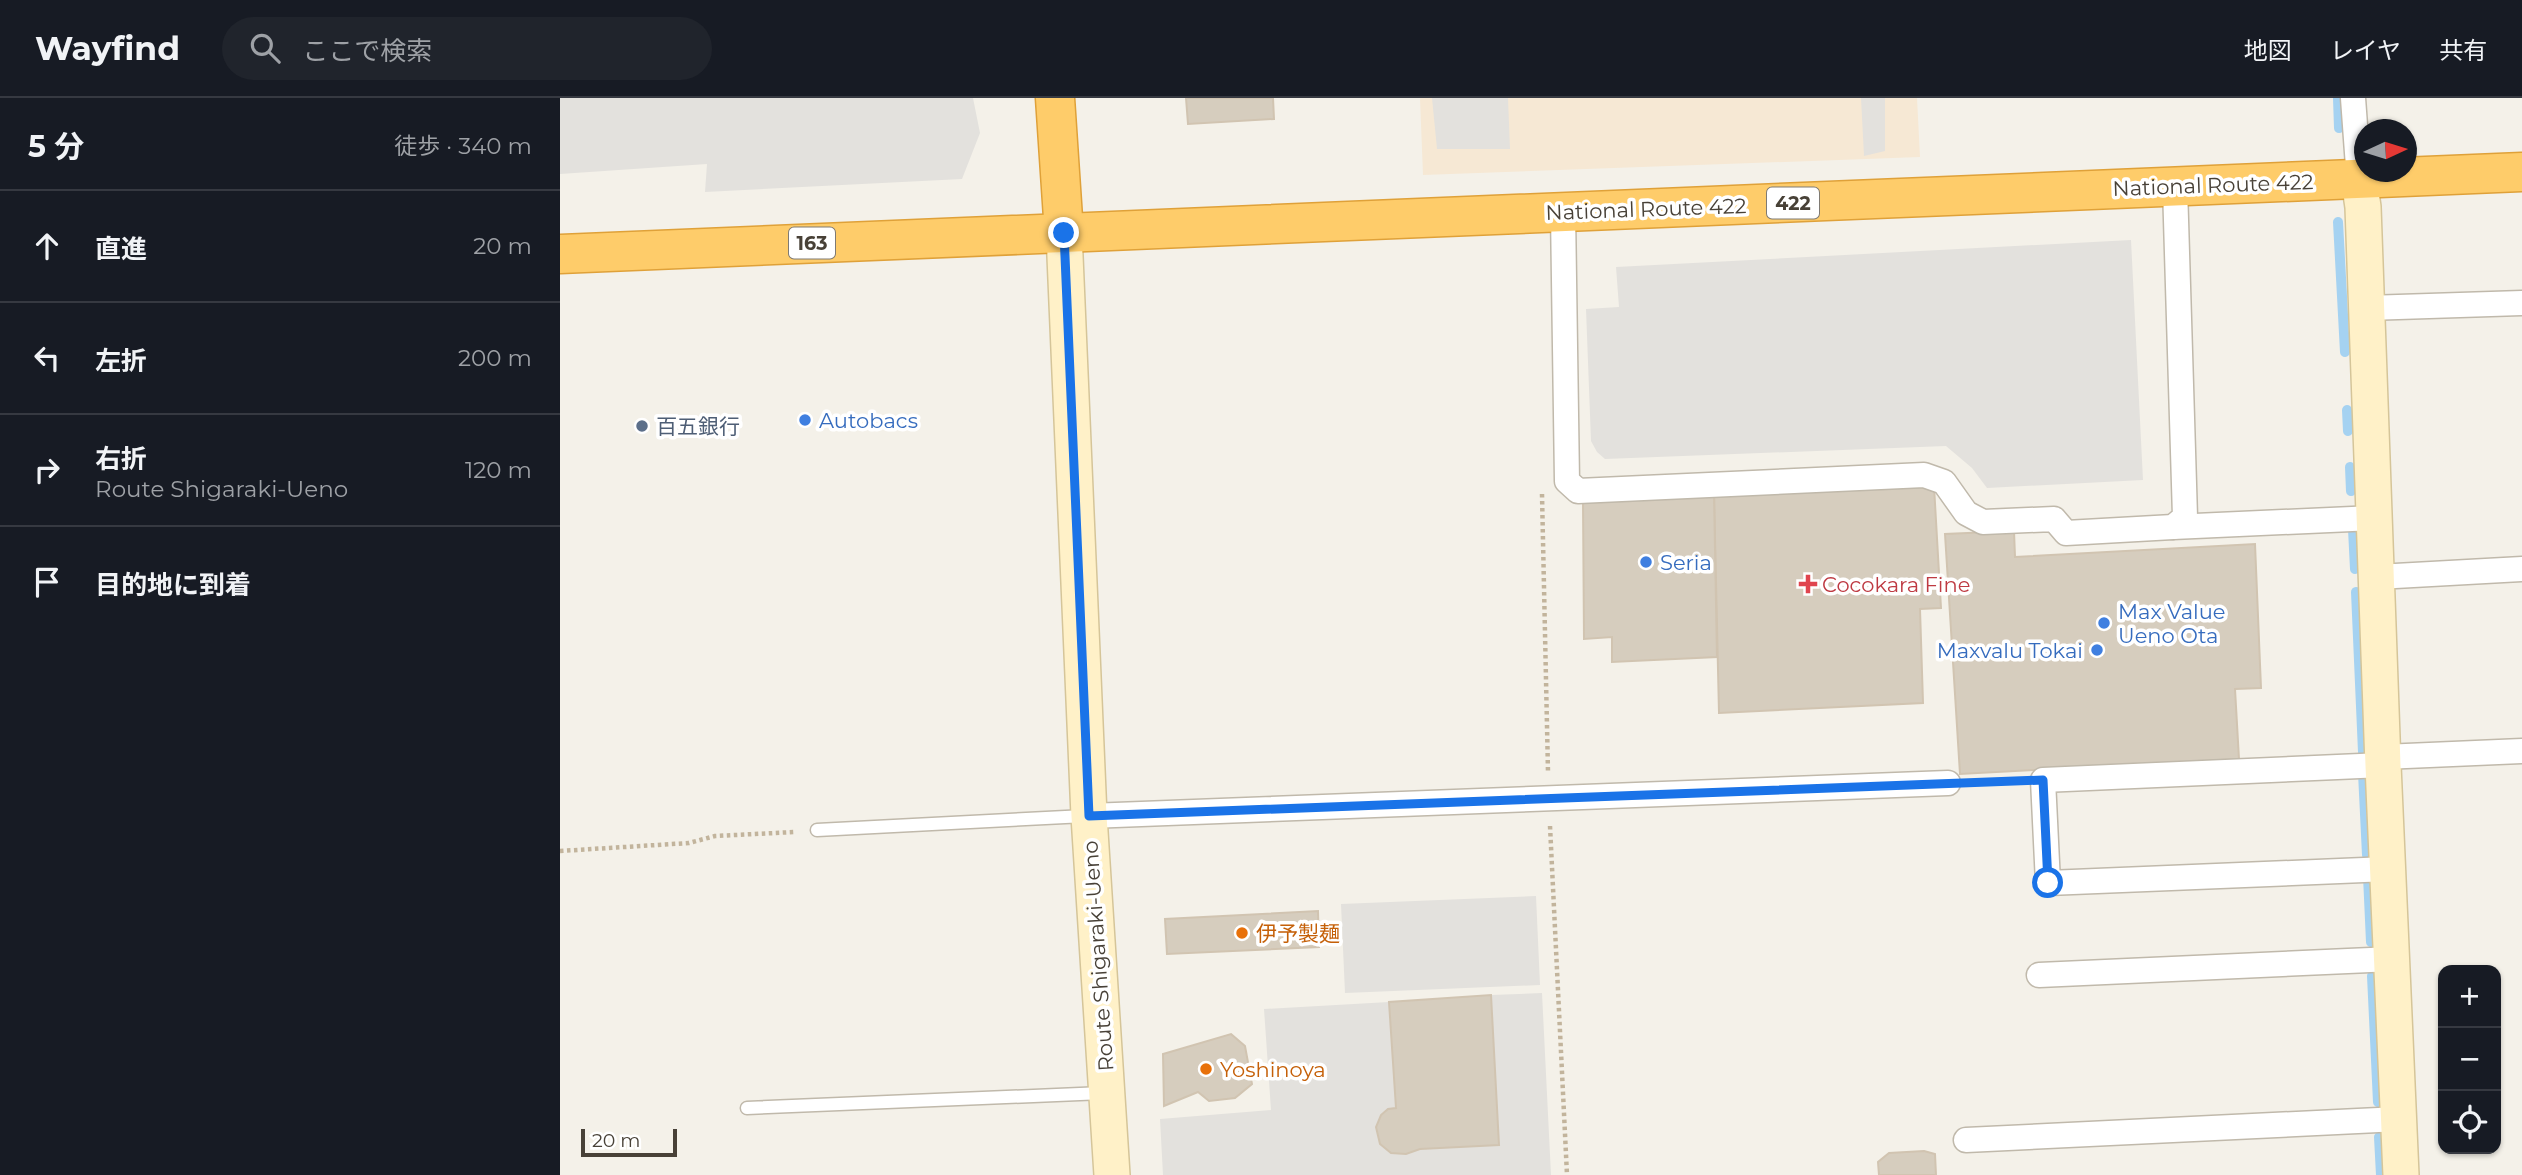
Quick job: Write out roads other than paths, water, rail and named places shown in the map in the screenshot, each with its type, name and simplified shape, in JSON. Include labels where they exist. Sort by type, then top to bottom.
[{"type":"highway","points":[[1055,98],[1064,233]]},
{"type":"highway","name":"National Route 422","points":[[2417,177],[2522,172]]},
{"type":"highway","name":"National Route 422","points":[[1064,233],[2354,180]]},
{"type":"highway","name":"163","points":[[560,254],[1064,233]]},
{"type":"street","points":[[2353,98],[2355,119]]},
{"type":"street","points":[[2359,182],[2363,207],[2401,1175]]},
{"type":"street","points":[[2173,527],[2185,517],[2175,187]]},
{"type":"street","points":[[1563,212],[1567,481],[1577,491],[1924,475],[1944,482],[1966,513],[1983,522],[2054,519],[2066,533],[2374,518]]},
{"type":"street","name":"Route Shigaraki-Ueno","points":[[1064,233],[1089,816],[1112,1175]]},
{"type":"street","points":[[2367,308],[2522,303]]},
{"type":"street","points":[[2377,577],[2522,569]]},
{"type":"street","points":[[2388,869],[2048,883],[2043,780],[2522,751]]},
{"type":"street","points":[[1089,816],[1948,783]]},
{"type":"street","points":[[2039,975],[2393,959]]},
{"type":"street","points":[[1966,1140],[2399,1119]]},
{"type":"lane","points":[[817,830],[1089,816]]},
{"type":"lane","points":[[747,1108],[1107,1093]]},
{"type":"waterway","points":[[2338,98],[2339,128]]},
{"type":"waterway","points":[[2338,222],[2345,352]]},
{"type":"waterway","points":[[2347,410],[2348,431]]},
{"type":"waterway","points":[[2350,467],[2351,491]]},
{"type":"waterway","points":[[2353,529],[2355,569]]},
{"type":"waterway","points":[[2356,592],[2363,752]]},
{"type":"waterway","points":[[2363,773],[2367,855]]},
{"type":"waterway","points":[[2368,876],[2371,942]]},
{"type":"waterway","points":[[2372,976],[2378,1102]]},
{"type":"waterway","points":[[2379,1137],[2381,1175]]},
{"type":"place","name":"Autobacs","points":[[805,420]]},
{"type":"place","name":"百五銀行","points":[[642,426]]},
{"type":"place","name":"Seria","points":[[1646,562]]},
{"type":"place","name":"Cocokara Fine","points":[[1808,584]]},
{"type":"place","name":"Max Value Ueno Ota","points":[[2104,623]]},
{"type":"place","name":"Maxvalu Tokai","points":[[2097,650]]},
{"type":"place","name":"伊予製麺","points":[[1242,933]]},
{"type":"place","name":"Yoshinoya","points":[[1206,1069]]}]
